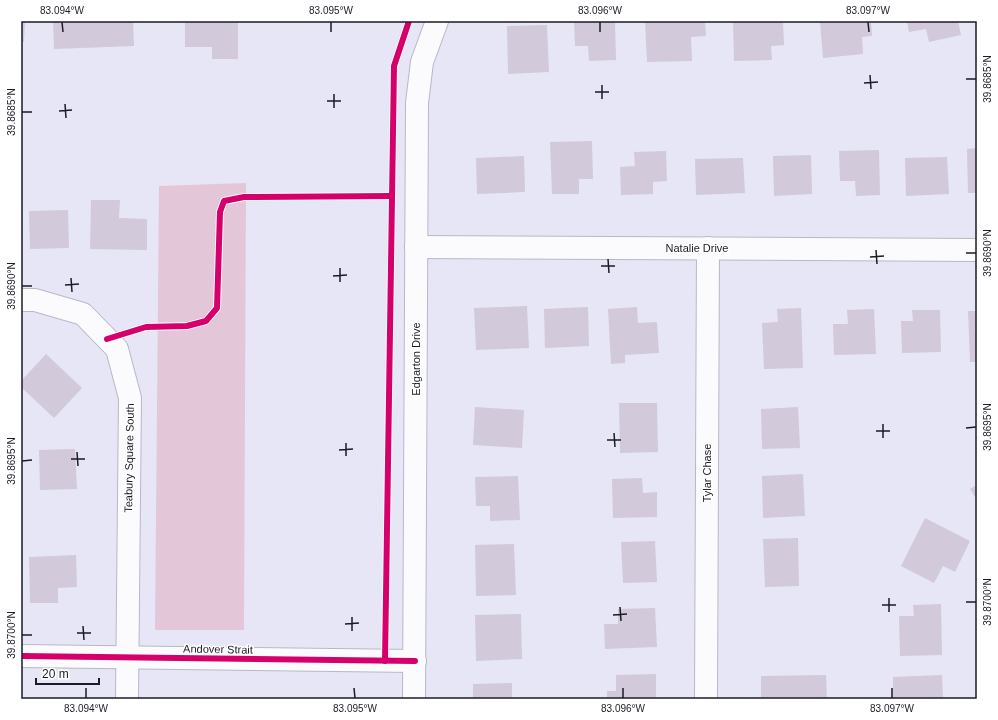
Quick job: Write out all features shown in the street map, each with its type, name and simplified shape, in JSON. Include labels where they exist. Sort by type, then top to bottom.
[{"type":"street","name":"Edgarton Drive","points":[[414,699],[417,103],[422,62],[437,21]]},
{"type":"street","name":"Natalie Drive","points":[[416,246],[977,250]]},
{"type":"street","name":"Tylar Chase","points":[[706,699],[708,248]]},
{"type":"street","name":"Teabury Square South","points":[[21,300],[35,300],[83,314],[117,349],[130,398],[127,699]]},
{"type":"street","name":"Andover Strait","points":[[21,656],[415,661]]},
{"type":"shaded area","points":[[246,183],[244,630],[155,630],[159,186]]},
{"type":"building","points":[[21,21],[25,21],[24,42],[21,42]]},
{"type":"building","points":[[53,21],[133,21],[134,46],[54,49]]},
{"type":"building","points":[[185,21],[238,21],[238,59],[212,59],[212,47],[185,47]]},
{"type":"building","points":[[574,21],[615,21],[616,60],[589,61],[588,46],[575,46]]},
{"type":"building","points":[[645,21],[705,21],[706,36],[691,37],[692,61],[647,62]]},
{"type":"building","points":[[733,21],[783,21],[784,45],[771,46],[772,60],[734,61]]},
{"type":"building","points":[[820,21],[871,21],[872,36],[862,37],[863,54],[823,58]]},
{"type":"building","points":[[907,21],[958,21],[961,35],[929,42],[926,29],[909,32]]},
{"type":"building","points":[[547,25],[549,72],[508,74],[507,26]]},
{"type":"building","points":[[592,141],[593,179],[579,179],[579,194],[552,194],[550,142]]},
{"type":"building","points":[[977,148],[977,193],[968,193],[967,149]]},
{"type":"building","points":[[879,150],[880,195],[856,196],[855,181],[840,181],[839,151]]},
{"type":"building","points":[[666,151],[667,181],[653,182],[653,194],[621,195],[620,167],[635,166],[634,152]]},
{"type":"building","points":[[811,155],[812,194],[774,196],[773,156]]},
{"type":"building","points":[[524,156],[525,192],[477,194],[476,158]]},
{"type":"building","points":[[947,157],[949,194],[906,196],[905,158]]},
{"type":"building","points":[[743,158],[745,193],[696,195],[695,159]]},
{"type":"building","points":[[91,200],[120,200],[119,218],[147,219],[147,250],[90,249]]},
{"type":"building","points":[[68,210],[69,248],[30,249],[29,211]]},
{"type":"building","points":[[527,306],[529,348],[476,350],[474,308]]},
{"type":"building","points":[[588,307],[589,346],[545,348],[544,309]]},
{"type":"building","points":[[637,307],[638,323],[657,322],[659,353],[625,355],[625,363],[611,364],[608,309]]},
{"type":"building","points":[[801,308],[803,368],[764,369],[762,323],[778,322],[777,309]]},
{"type":"building","points":[[874,309],[876,354],[834,355],[833,324],[848,324],[847,310]]},
{"type":"building","points":[[912,310],[940,310],[941,352],[902,353],[901,321],[913,321]]},
{"type":"building","points":[[968,311],[977,311],[977,362],[970,362]]},
{"type":"building","points":[[46,354],[82,388],[54,418],[21,387],[21,381]]},
{"type":"building","points":[[619,403],[657,403],[658,452],[620,453]]},
{"type":"building","points":[[475,407],[524,410],[522,448],[473,445]]},
{"type":"building","points":[[798,407],[800,448],[762,449],[761,409]]},
{"type":"building","points":[[75,449],[77,489],[40,490],[39,450]]},
{"type":"building","points":[[803,474],[805,516],[763,518],[762,476]]},
{"type":"building","points":[[518,476],[520,520],[490,521],[490,506],[476,506],[475,477]]},
{"type":"building","points":[[642,478],[643,493],[657,492],[657,517],[613,518],[612,479]]},
{"type":"building","points":[[977,485],[977,500],[970,489]]},
{"type":"building","points":[[925,518],[970,541],[955,572],[943,566],[934,583],[901,566]]},
{"type":"building","points":[[798,538],[799,586],[765,587],[763,539]]},
{"type":"building","points":[[655,541],[657,582],[623,583],[621,542]]},
{"type":"building","points":[[514,544],[516,595],[476,596],[475,545]]},
{"type":"building","points":[[76,555],[77,587],[58,588],[58,603],[30,603],[29,557]]},
{"type":"building","points":[[941,604],[942,655],[900,656],[899,616],[914,616],[913,605]]},
{"type":"building","points":[[655,608],[657,647],[605,649],[604,624],[618,624],[618,609]]},
{"type":"building","points":[[521,614],[522,659],[476,661],[475,615]]},
{"type":"building","points":[[656,674],[656,699],[607,699],[607,691],[616,691],[616,675]]},
{"type":"building","points":[[826,675],[827,699],[761,699],[761,676]]},
{"type":"building","points":[[942,675],[943,699],[893,699],[893,677]]},
{"type":"building","points":[[512,683],[512,699],[473,699],[473,684]]},
{"type":"cycle path","points":[[385,661],[394,66],[409,21]]},
{"type":"cycle path","points":[[107,339],[146,327],[187,326],[206,321],[217,308],[220,212],[224,201],[244,197],[392,196]]},
{"type":"cycle path","points":[[21,656],[415,661]]}]
